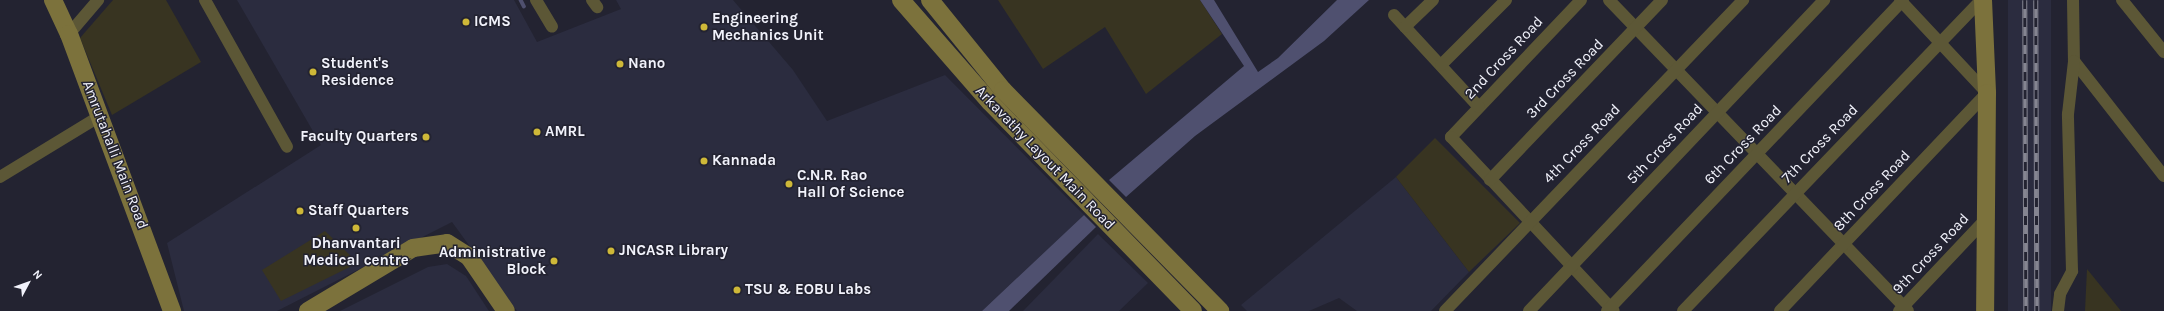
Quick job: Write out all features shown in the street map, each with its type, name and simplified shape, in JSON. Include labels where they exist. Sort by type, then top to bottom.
[{"type":"street","name":"Amrutahalli Main Road","points":[[53,0],[69,34],[172,311]]},
{"type":"street","points":[[69,34],[98,0]]},
{"type":"street","points":[[205,0],[287,147]]},
{"type":"street","points":[[536,0],[552,27]]},
{"type":"street","name":"Arkavathy Layout Main Road","points":[[930,0],[1003,90],[1220,311]]},
{"type":"street","points":[[1406,27],[1433,0]]},
{"type":"street","points":[[1441,65],[1506,0]]},
{"type":"street","name":"2nd Cross Road","points":[[1490,180],[1450,137],[1581,0]]},
{"type":"street","points":[[1609,0],[1844,244],[1904,310]]},
{"type":"street","name":"3rd Cross Road","points":[[1490,180],[1662,0]]},
{"type":"street","name":"4th Cross Road","points":[[1445,311],[1743,0]]},
{"type":"street","name":"5th Cross Road","points":[[1529,311],[1824,0]]},
{"type":"street","points":[[1982,0],[1987,93],[1985,311]]},
{"type":"street","name":"7th Cross Road","points":[[1682,311],[1982,0]]},
{"type":"street","points":[[2058,311],[2060,294],[2072,271],[2068,122],[2074,61],[2073,0]]},
{"type":"street","points":[[2122,0],[2164,52]]},
{"type":"street","name":"Arkavathy Layout Main Road","points":[[904,1],[990,102],[1193,311]]},
{"type":"street","points":[[1902,1],[1987,93]]},
{"type":"street","name":"6th Cross Road","points":[[1610,310],[1902,1]]},
{"type":"street","points":[[1394,15],[1479,107]]},
{"type":"street","points":[[2074,61],[2164,176]]},
{"type":"street","name":"8th Cross Road","points":[[1780,311],[1987,93]]},
{"type":"street","points":[[0,177],[100,116]]},
{"type":"street","points":[[1490,180],[1572,266],[1610,310]]},
{"type":"street","name":"9th Cross Road","points":[[1904,310],[1986,220]]},
{"type":"street","points":[[308,311],[413,248],[447,243],[469,257],[506,311]]},
{"type":"shaded area","points":[[113,0],[166,0],[201,62],[112,115],[80,38]]},
{"type":"shaded area","points":[[237,0],[514,0],[537,42],[621,9],[616,0],[733,0],[793,70],[827,121],[945,75],[1084,215],[982,311],[517,311],[452,222],[277,311],[184,311],[167,243],[321,145]]},
{"type":"shaded area","points":[[998,0],[1200,0],[1222,34],[1146,94],[1105,27],[1043,69]]},
{"type":"shaded area","points":[[1200,0],[1214,0],[1258,72],[1278,58],[1337,0],[1369,0],[1324,41],[1195,136],[1126,197],[1109,180],[1244,66]]},
{"type":"shaded area","points":[[2008,0],[2051,0],[2051,311],[2008,311]]},
{"type":"shaded area","points":[[1435,138],[1520,223],[1469,272],[1396,177]]},
{"type":"shaded area","points":[[1396,177],[1469,272],[1431,311],[1357,311],[1339,298],[1309,311],[1247,311],[1241,305]]},
{"type":"shaded area","points":[[1084,215],[1096,227],[1009,311],[982,311]]},
{"type":"shaded area","points":[[325,231],[358,263],[281,301],[262,270]]},
{"type":"shaded area","points":[[1098,234],[1148,283],[1119,311],[1023,311]]},
{"type":"shaded area","points":[[447,264],[466,276],[489,311],[340,311],[428,267]]},
{"type":"shaded area","points":[[2087,269],[2121,311],[2085,311]]},
{"type":"waterway","points":[[521,0],[524,6]]},
{"type":"railway","points":[[2025,0],[2026,311]]},
{"type":"railway","points":[[2036,0],[2037,311]]},
{"type":"place","name":"ICMS","points":[[466,22]]},
{"type":"place","name":"Engineering Mechanics Unit","points":[[704,27]]},
{"type":"place","name":"Nano","points":[[620,64]]},
{"type":"place","name":"Student's Residence","points":[[313,72]]},
{"type":"place","name":"AMRL","points":[[537,132]]},
{"type":"place","name":"Faculty Quarters","points":[[426,137]]},
{"type":"place","name":"Kannada","points":[[704,161]]},
{"type":"place","name":"C.N.R. Rao Hall Of Science","points":[[789,184]]},
{"type":"place","name":"Staff Quarters","points":[[300,211]]},
{"type":"place","name":"Dhanvantari Medical centre","points":[[356,228]]},
{"type":"place","name":"JNCASR Library","points":[[611,251]]},
{"type":"place","name":"Administrative Block","points":[[554,261]]},
{"type":"place","name":"TSU & EOBU Labs","points":[[737,290]]}]
